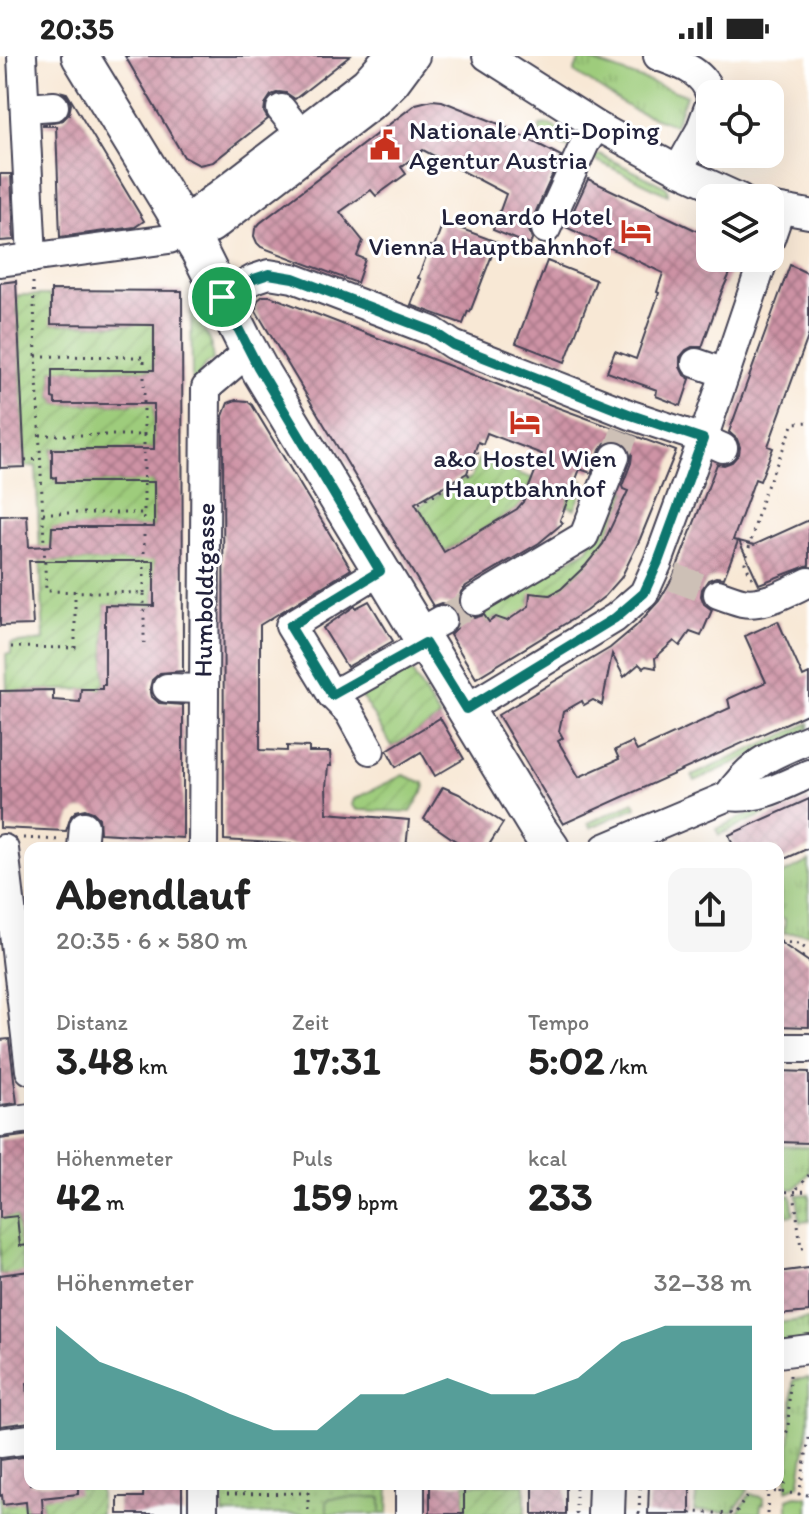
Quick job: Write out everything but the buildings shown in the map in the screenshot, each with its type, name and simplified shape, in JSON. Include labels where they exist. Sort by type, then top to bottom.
[{"type":"main road","points":[[80,56],[199,251],[249,351],[380,571],[429,632],[466,709],[547,842]]},
{"type":"main road","points":[[606,1514],[607,1490]]},
{"type":"street","points":[[22,56],[32,258]]},
{"type":"street","points":[[187,232],[199,210],[365,82],[388,56]]},
{"type":"street","points":[[0,262],[169,239],[212,228],[376,102],[415,56]]},
{"type":"street","points":[[487,56],[597,126],[709,184]]},
{"type":"street","points":[[658,56],[691,70],[704,80]]},
{"type":"street","points":[[25,108],[54,106]]},
{"type":"street","points":[[281,109],[300,133]]},
{"type":"street","points":[[546,229],[585,143],[597,126]]},
{"type":"street","points":[[678,170],[696,138]]},
{"type":"street","points":[[784,210],[809,214]]},
{"type":"street","points":[[466,709],[615,618],[642,606],[644,593],[664,574],[713,443],[725,373],[759,272]]},
{"type":"street","points":[[222,297],[269,274],[293,278],[432,331],[624,435],[713,443]]},
{"type":"street","name":"Humboldtgasse","points":[[203,842],[206,388],[249,351]]},
{"type":"street","points":[[696,363],[725,373]]},
{"type":"street","points":[[475,601],[584,536],[624,435]]},
{"type":"street","points":[[370,750],[349,712],[332,695],[290,626],[380,571]]},
{"type":"street","points":[[718,594],[740,602],[763,602],[809,582]]},
{"type":"street","points":[[332,695],[429,632]]},
{"type":"street","points":[[167,688],[203,689]]},
{"type":"street","points":[[728,796],[741,777],[762,759],[809,739]]},
{"type":"street","points":[[619,842],[728,796],[759,796],[809,774]]},
{"type":"street","points":[[11,849],[24,1000]]},
{"type":"street","points":[[0,1122],[24,1119]]},
{"type":"street","points":[[784,1364],[809,1349]]},
{"type":"street","points":[[0,1443],[24,1440]]},
{"type":"street","points":[[410,1490],[410,1514]]},
{"type":"path","points":[[32,258],[46,591],[144,593]]},
{"type":"path","points":[[36,356],[144,357],[144,643]]},
{"type":"path","points":[[763,602],[745,563],[763,496],[794,423],[809,422]]},
{"type":"path","points":[[40,435],[144,435]]},
{"type":"path","points":[[419,503],[470,474],[479,449]]},
{"type":"path","points":[[25,460],[40,459]]},
{"type":"path","points":[[43,513],[144,513]]},
{"type":"path","points":[[11,647],[75,648],[75,591]]},
{"type":"path","points":[[784,942],[799,944],[809,952],[802,957]]},
{"type":"path","points":[[809,1175],[794,1192],[801,1248],[809,1247]]},
{"type":"path","points":[[784,1192],[809,1191]]},
{"type":"path","points":[[784,1364],[788,1430],[784,1436]]},
{"type":"path","points":[[799,1495],[809,1438]]},
{"type":"path","points":[[784,1474],[784,1487]]},
{"type":"path","points":[[576,1490],[576,1514]]},
{"type":"path","points":[[639,1514],[640,1490]]},
{"type":"path","points":[[691,1514],[735,1514],[751,1490]]},
{"type":"path","points":[[767,1514],[768,1491],[809,1495]]},
{"type":"path","points":[[203,1497],[308,1493],[308,1514]]},
{"type":"green space","points":[[581,57],[686,95],[675,125],[633,110],[574,72]]},
{"type":"green space","points":[[549,124],[565,134],[570,141],[569,148],[540,134],[540,125]]},
{"type":"green space","points":[[599,154],[666,187],[668,195],[591,158]]},
{"type":"green space","points":[[17,295],[51,295],[52,324],[134,325],[154,302],[154,370],[52,370],[52,398],[56,404],[132,404],[132,399],[154,380],[154,449],[52,449],[52,477],[56,477],[56,482],[131,482],[132,477],[154,460],[154,527],[52,528],[51,555],[56,561],[132,561],[155,538],[154,609],[105,605],[105,685],[102,689],[7,691],[6,654],[11,654],[11,644],[44,640],[36,466],[25,467]]},
{"type":"green space","points":[[193,311],[210,340],[213,360],[205,365],[195,382],[192,379]]},
{"type":"green space","points":[[479,459],[532,478],[523,502],[517,509],[444,552],[418,507],[464,479],[471,478]]},
{"type":"green space","points":[[620,463],[632,468],[629,477],[622,478],[621,482],[627,490],[623,500],[627,502],[597,553],[569,584],[543,599],[530,596],[532,606],[504,623],[495,617],[492,626],[485,630],[476,615],[588,549]]},
{"type":"green space","points":[[576,479],[583,481],[575,509],[566,505]]},
{"type":"green space","points":[[407,664],[440,718],[392,747],[362,697],[363,689]]},
{"type":"green space","points":[[809,723],[809,729],[695,781],[692,776]]},
{"type":"green space","points":[[403,775],[424,783],[425,788],[411,812],[357,810],[352,805],[354,799]]},
{"type":"green space","points":[[809,787],[809,794],[719,835],[716,829]]},
{"type":"green space","points":[[634,802],[636,807],[590,828],[588,823]]},
{"type":"green space","points":[[809,861],[809,933],[784,933],[784,874]]},
{"type":"green space","points":[[784,1146],[809,1147],[809,1173],[795,1189],[784,1188]]},
{"type":"green space","points":[[809,1194],[809,1221],[800,1222],[797,1195]]},
{"type":"green space","points":[[791,1195],[794,1215],[784,1216],[784,1196]]},
{"type":"green space","points":[[17,1216],[24,1279],[8,1281],[7,1274],[0,1275],[0,1218]]},
{"type":"green space","points":[[809,1319],[809,1341],[784,1344],[784,1322]]},
{"type":"green space","points":[[809,1378],[809,1423],[799,1485],[787,1490],[784,1467],[789,1467],[793,1380]]},
{"type":"green space","points":[[70,1490],[100,1490],[100,1514],[43,1514],[42,1498]]},
{"type":"green space","points":[[223,1490],[389,1490],[388,1514],[223,1514]]},
{"type":"green space","points":[[464,1490],[525,1490],[525,1514],[464,1514]]},
{"type":"green space","points":[[697,1490],[748,1490],[733,1512],[694,1511]]},
{"type":"green space","points":[[24,1492],[27,1514],[0,1514],[0,1496],[4,1505],[14,1504]]},
{"type":"green space","points":[[750,1494],[764,1498],[760,1514],[738,1512]]},
{"type":"green space","points":[[381,1497],[381,1514],[327,1514],[330,1498]]},
{"type":"green space","points":[[808,1497],[808,1514],[788,1514],[788,1499]]},
{"type":"tunnel","points":[[615,457],[625,432]]},
{"type":"tunnel","points":[[673,577],[718,594]]},
{"type":"tunnel","points":[[442,620],[475,601]]},
{"type":"place","name":"Nationale Anti-Doping Agentur Austria","points":[[385,145]]},
{"type":"place","name":"Leonardo Hotel Vienna Hauptbahnhof","points":[[636,231]]},
{"type":"place","name":"a&o Hostel Wien Hauptbahnhof","points":[[525,422]]},
{"type":"route","points":[[269,274],[293,278],[432,331],[453,345],[631,415],[703,439],[644,593],[615,618],[466,709],[425,643],[332,695],[290,626],[380,571],[258,367],[222,297],[269,274]]}]
